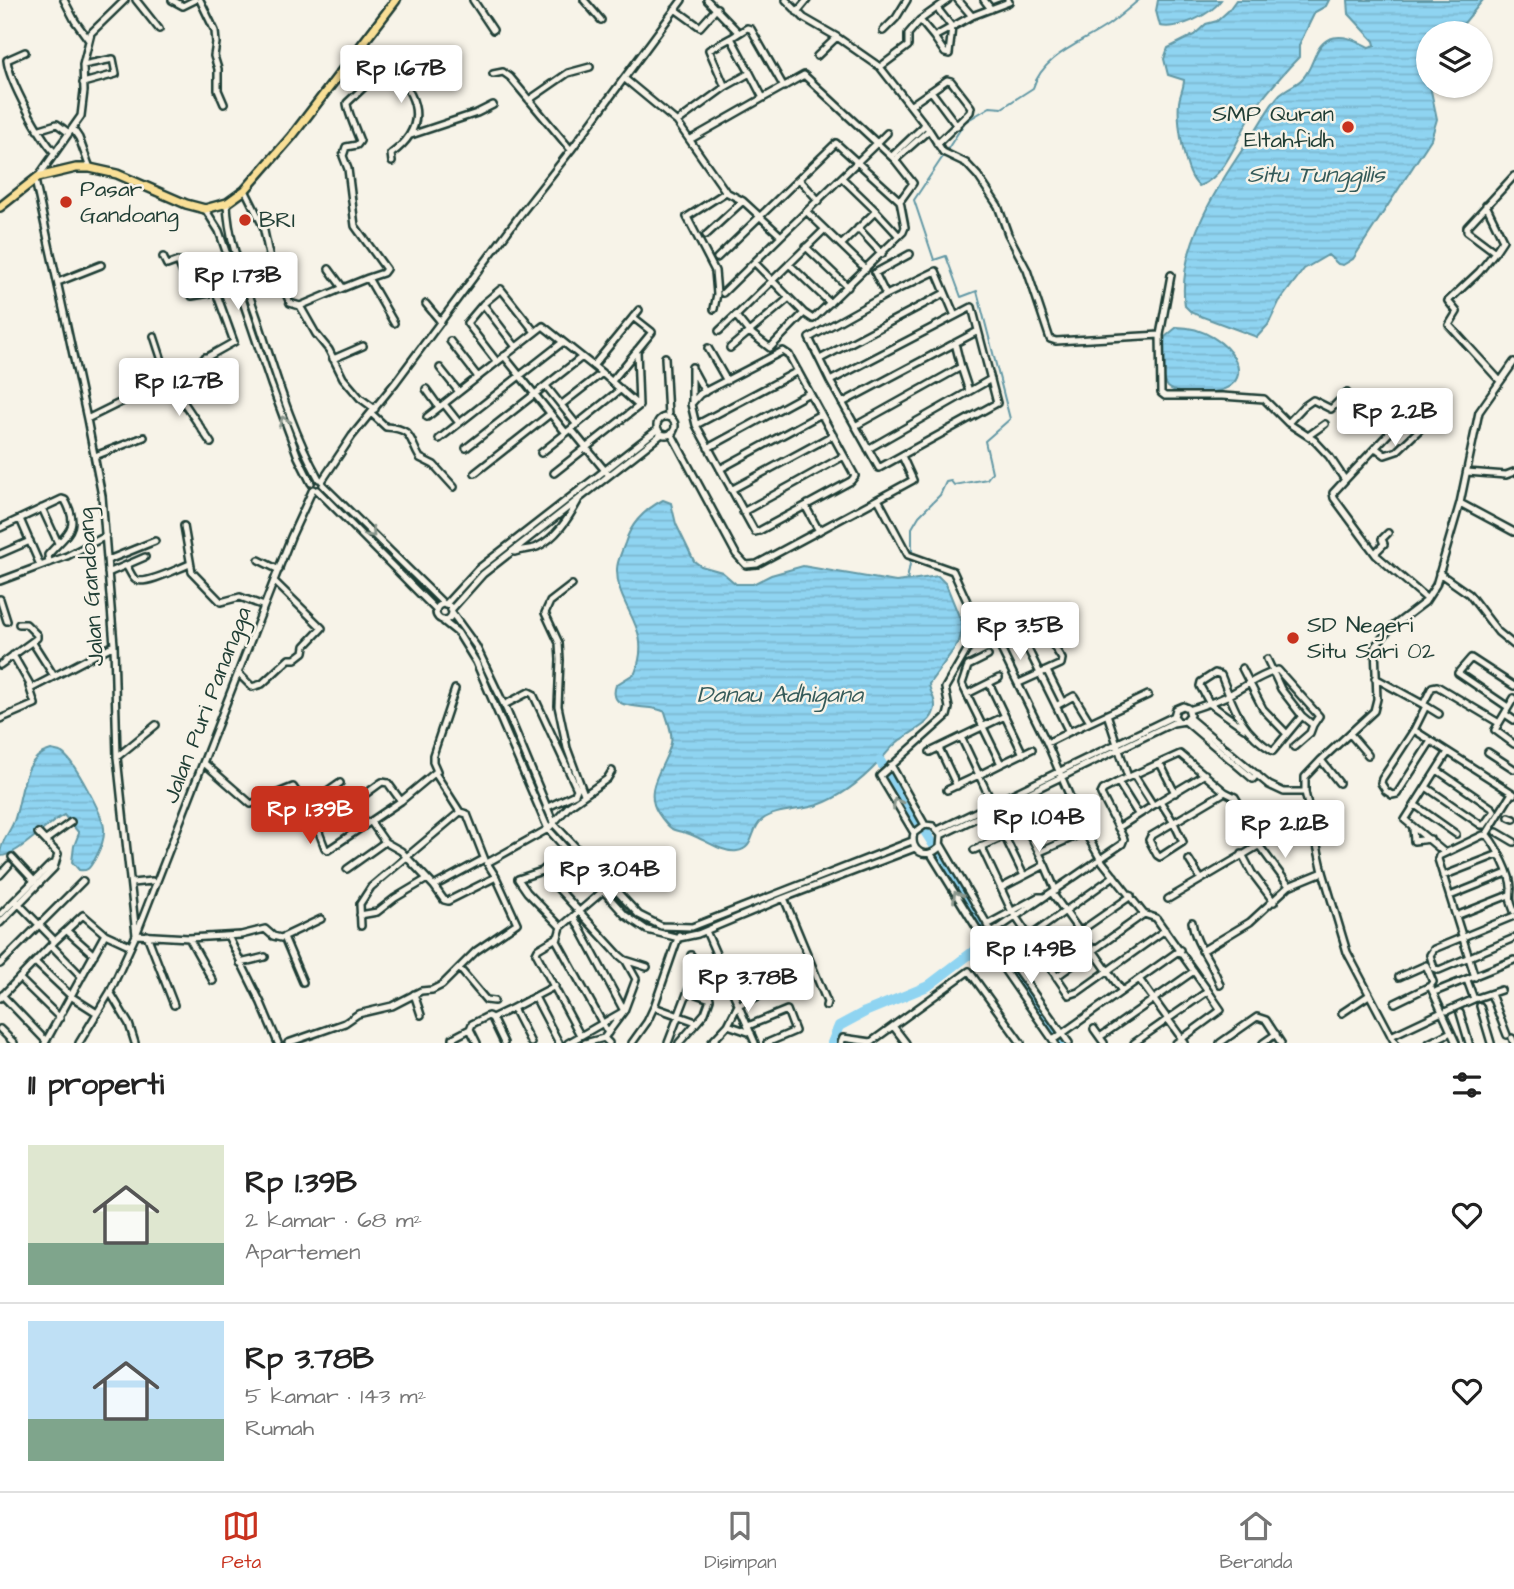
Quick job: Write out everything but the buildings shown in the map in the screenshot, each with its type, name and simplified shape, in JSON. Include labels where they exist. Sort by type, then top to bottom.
[{"type":"main road","points":[[0,207],[37,179],[76,168],[117,174],[186,204],[205,209],[227,203],[245,190],[292,136],[396,0]]},
{"type":"street","points":[[72,0],[65,2],[88,38]]},
{"type":"street","points":[[37,179],[81,116],[83,65],[88,38],[125,0]]},
{"type":"street","points":[[136,0],[159,29]]},
{"type":"street","points":[[172,0],[183,6],[197,0],[215,31],[214,56],[218,69],[218,90],[224,104]]},
{"type":"street","points":[[473,0],[493,30]]},
{"type":"street","points":[[584,0],[601,20]]},
{"type":"street","points":[[314,487],[321,482],[682,0]]},
{"type":"street","points":[[707,0],[739,33]]},
{"type":"street","points":[[786,0],[797,12],[880,68],[911,105],[937,144],[946,153],[966,163],[978,176],[998,206],[1008,234],[1027,270],[1050,339],[1056,341],[1160,335]]},
{"type":"street","points":[[797,12],[807,0]]},
{"type":"street","points":[[883,31],[896,18],[907,0]]},
{"type":"street","points":[[880,68],[908,46],[908,34],[920,20],[948,0]]},
{"type":"street","points":[[958,0],[972,16]]},
{"type":"street","points":[[984,0],[991,9]]},
{"type":"street","points":[[934,37],[972,16],[1010,1]]},
{"type":"street","points":[[676,9],[700,27],[717,8]]},
{"type":"street","points":[[920,20],[948,54],[952,27],[937,8]]},
{"type":"street","points":[[725,87],[709,50],[747,28],[751,29],[784,87]]},
{"type":"street","points":[[817,56],[837,37]]},
{"type":"street","points":[[731,38],[763,98]]},
{"type":"street","points":[[363,42],[394,70],[416,108],[416,121],[411,135],[403,146],[391,154],[392,162]]},
{"type":"street","points":[[25,52],[7,62],[37,130],[55,153]]},
{"type":"street","points":[[83,65],[113,59],[116,74],[83,83]]},
{"type":"street","points":[[245,190],[263,226],[269,255],[287,299],[293,305],[300,306],[383,273],[386,269],[355,226],[343,153],[348,145],[357,145],[360,141],[347,106],[384,60]]},
{"type":"street","points":[[529,100],[568,73],[590,67]]},
{"type":"street","points":[[492,74],[503,72],[571,150]]},
{"type":"street","points":[[677,122],[725,87],[750,73]]},
{"type":"street","points":[[691,139],[804,75],[894,158],[913,183],[900,201]]},
{"type":"street","points":[[625,79],[677,122],[726,192],[743,201],[781,236]]},
{"type":"street","points":[[911,105],[947,80],[951,81],[971,110],[937,144]]},
{"type":"street","points":[[931,92],[957,126]]},
{"type":"street","points":[[411,135],[477,113],[492,105]]},
{"type":"street","points":[[37,130],[57,124],[71,131],[79,138],[90,168]]},
{"type":"street","points":[[894,158],[927,127]]},
{"type":"street","points":[[723,293],[887,133]]},
{"type":"street","points":[[717,258],[836,143],[858,160],[900,201],[905,227],[900,236],[813,319],[755,263]]},
{"type":"street","points":[[1495,252],[1467,230],[1514,176]]},
{"type":"street","points":[[842,178],[900,236]]},
{"type":"street","name":"Jalan Gandoang","points":[[37,179],[95,456],[106,536],[114,645],[117,757],[136,935],[110,992],[79,1043]]},
{"type":"street","points":[[799,179],[819,201]]},
{"type":"street","points":[[713,309],[717,294],[715,271],[687,217],[726,192]]},
{"type":"street","points":[[706,235],[743,201]]},
{"type":"street","points":[[227,203],[228,228],[271,384],[298,457],[314,487],[436,610],[436,617],[458,633],[504,710],[548,829],[625,915],[658,934],[678,938],[706,931],[915,848]]},
{"type":"street","points":[[1486,205],[1503,240],[1479,272],[1448,299],[1457,312],[1448,324],[1500,381]]},
{"type":"street","points":[[205,209],[214,222],[251,310],[305,454],[321,482],[452,611],[476,646],[554,824],[630,908],[661,926],[679,928],[704,922],[912,841]]},
{"type":"street","points":[[841,245],[876,211]]},
{"type":"street","points":[[807,212],[866,269]]},
{"type":"street","points":[[214,222],[227,218]]},
{"type":"street","points":[[858,228],[882,254]]},
{"type":"street","points":[[719,331],[824,230]]},
{"type":"street","points":[[806,247],[848,287]]},
{"type":"street","points":[[887,295],[876,274],[910,254]]},
{"type":"street","points":[[87,419],[168,379],[234,341],[218,295],[212,292],[192,296],[178,261],[167,265],[163,257]]},
{"type":"street","points":[[789,264],[830,303]]},
{"type":"street","points":[[58,282],[101,265]]},
{"type":"street","points":[[329,269],[343,288]]},
{"type":"street","points":[[830,381],[955,316],[972,307],[998,403],[879,468],[830,381],[809,338],[936,271],[955,316]]},
{"type":"street","points":[[1171,275],[1160,335],[1160,388],[1163,395],[1264,398],[1288,423],[1308,436],[1329,456],[1345,480]]},
{"type":"street","points":[[368,278],[394,323]]},
{"type":"street","points":[[497,362],[467,323],[483,304],[501,289],[535,332]]},
{"type":"street","points":[[820,359],[945,293]]},
{"type":"street","points":[[730,348],[789,298]]},
{"type":"street","points":[[426,304],[441,321]]},
{"type":"street","points":[[483,304],[516,347]]},
{"type":"street","points":[[300,306],[343,378],[386,427],[406,431],[412,438],[420,458],[434,465],[454,486]]},
{"type":"street","points":[[593,366],[639,310]]},
{"type":"street","points":[[736,315],[748,331],[770,348],[804,313]]},
{"type":"street","points":[[612,381],[652,332],[633,317]]},
{"type":"street","points":[[427,417],[543,326],[603,373],[639,406]]},
{"type":"street","points":[[842,403],[978,331]]},
{"type":"street","points":[[154,336],[168,379],[211,443]]},
{"type":"street","points":[[450,341],[478,377]]},
{"type":"street","points":[[439,439],[563,342]]},
{"type":"street","points":[[955,343],[969,391]]},
{"type":"street","points":[[333,359],[363,346]]},
{"type":"street","points":[[708,348],[727,381]]},
{"type":"street","points":[[638,350],[639,406]]},
{"type":"street","points":[[692,401],[705,391],[783,351],[789,355],[855,476],[854,479],[760,531],[754,530],[696,425],[691,408],[692,367],[705,391]]},
{"type":"street","points":[[505,356],[550,414],[571,429],[606,472]]},
{"type":"street","points":[[205,357],[213,380]]},
{"type":"street","points":[[665,357],[668,416],[675,422],[671,433]]},
{"type":"street","points":[[466,448],[582,358]]},
{"type":"street","points":[[1501,990],[1445,1011],[1392,1040],[1347,952],[1323,872],[1305,792],[1306,777],[1374,711],[1377,699],[1375,646],[1427,599],[1436,585],[1460,503],[1479,412],[1514,362]]},
{"type":"street","points":[[855,426],[961,367]]},
{"type":"street","points":[[440,368],[459,392]]},
{"type":"street","points":[[696,425],[797,371]]},
{"type":"street","points":[[561,405],[603,373]]},
{"type":"street","points":[[868,449],[991,379]]},
{"type":"street","points":[[271,384],[279,383]]},
{"type":"street","points":[[546,386],[561,405],[571,429]]},
{"type":"street","points":[[426,389],[459,423]]},
{"type":"street","points":[[541,453],[621,390]]},
{"type":"street","points":[[708,448],[810,393]]},
{"type":"street","points":[[1288,423],[1310,401],[1317,401],[1331,409],[1347,393]]},
{"type":"street","points":[[1377,449],[1385,455],[1396,451],[1436,414],[1438,407],[1423,397],[1333,495],[1376,555],[1427,599]]},
{"type":"street","points":[[554,473],[639,406]]},
{"type":"street","points":[[475,473],[550,414]]},
{"type":"street","points":[[720,469],[821,414]]},
{"type":"street","points":[[660,431],[659,420],[668,416]]},
{"type":"street","points":[[1308,436],[1325,424]]},
{"type":"street","points":[[443,621],[449,619],[452,611],[483,574],[507,551],[660,431],[671,433]]},
{"type":"street","points":[[671,433],[713,514],[743,564],[749,565],[757,564],[914,480],[902,456]]},
{"type":"street","points":[[731,490],[833,435]]},
{"type":"street","points":[[95,456],[144,437]]},
{"type":"street","points":[[743,512],[844,456]]},
{"type":"street","points":[[436,610],[478,569],[579,499],[606,472]]},
{"type":"street","points":[[1467,472],[1506,475],[1514,472]]},
{"type":"street","points":[[314,487],[315,479],[321,482]]},
{"type":"street","name":"Jalan Puri Panangga","points":[[136,935],[264,606],[314,487]]},
{"type":"street","points":[[0,528],[63,499],[72,512],[73,522],[48,560]]},
{"type":"street","points":[[507,551],[536,547],[543,543],[561,528],[579,499]]},
{"type":"street","points":[[878,499],[908,555],[953,571],[974,617],[976,632],[945,688],[949,708],[947,716],[880,776],[915,832]]},
{"type":"street","points":[[1460,503],[1514,532]]},
{"type":"street","points":[[808,504],[807,509],[819,531]]},
{"type":"street","points":[[42,508],[58,543]]},
{"type":"street","points":[[20,519],[40,565]]},
{"type":"street","points":[[184,526],[192,572],[219,602],[245,597],[264,606]]},
{"type":"street","points":[[1376,555],[1384,543],[1382,539],[1388,533]]},
{"type":"street","points":[[0,581],[48,560],[68,556],[106,536]]},
{"type":"street","points":[[0,554],[30,541]]},
{"type":"street","points":[[108,560],[155,541]]},
{"type":"street","points":[[37,556],[48,560]]},
{"type":"street","points":[[108,573],[145,557]]},
{"type":"street","points":[[259,560],[279,570]]},
{"type":"street","points":[[127,567],[133,578],[146,581],[190,564]]},
{"type":"street","points":[[1439,573],[1469,594],[1498,632],[1514,645]]},
{"type":"street","points":[[238,673],[252,687],[262,684],[289,659],[295,659],[304,652],[305,646],[322,628],[274,581]]},
{"type":"street","points":[[572,585],[550,602],[545,613],[559,643],[558,706],[567,748],[584,794]]},
{"type":"street","points":[[0,599],[7,621]]},
{"type":"street","points":[[0,665],[33,643],[37,635],[26,624],[19,624]]},
{"type":"street","points":[[994,651],[1046,632],[1062,661],[1060,665],[1018,683]]},
{"type":"street","points":[[1023,639],[1069,732]]},
{"type":"street","points":[[33,643],[54,676]]},
{"type":"street","points":[[29,686],[34,687],[114,645]]},
{"type":"street","points":[[1001,649],[1047,743],[1085,832],[1101,860],[1144,914],[1156,918],[1221,1010],[1184,1041],[1176,1043]]},
{"type":"street","points":[[0,719],[35,704],[13,655]]},
{"type":"street","points":[[988,656],[968,666],[962,684],[1000,764]]},
{"type":"street","points":[[1514,686],[1471,658],[1458,673],[1507,710],[1514,720]]},
{"type":"street","points":[[1267,659],[1281,690],[1313,725]]},
{"type":"street","points":[[1242,668],[1263,709],[1287,734]]},
{"type":"street","points":[[1047,671],[1062,701]]},
{"type":"street","points":[[1176,718],[1175,711],[1180,706],[1189,710],[1210,704],[1273,671],[1280,672],[1318,714],[1310,733],[1294,747]]},
{"type":"street","points":[[1244,728],[1221,675],[1215,673],[1201,682],[1200,686],[1210,704],[1273,751],[1302,716]]},
{"type":"street","points":[[967,694],[999,678]]},
{"type":"street","points":[[1375,678],[1439,714]]},
{"type":"street","points":[[989,683],[1023,754]]},
{"type":"street","points":[[1431,741],[1397,794],[1392,795],[1386,791],[1381,783],[1382,779],[1414,730],[1431,689],[1437,686],[1499,723]]},
{"type":"street","points":[[204,763],[251,804],[291,786],[296,789],[319,828],[328,850],[401,801],[435,773],[437,770],[433,755],[455,689]]},
{"type":"street","points":[[504,710],[529,692],[533,694],[577,789],[575,794],[546,808]]},
{"type":"street","points":[[1047,743],[1148,695]]},
{"type":"street","points":[[1056,706],[1070,696],[1076,696],[1090,722]]},
{"type":"street","points":[[1514,698],[1496,732],[1514,744]]},
{"type":"street","points":[[1187,719],[1189,710]]},
{"type":"street","points":[[1107,714],[1131,776],[1153,806]]},
{"type":"street","points":[[930,752],[1005,716]]},
{"type":"street","points":[[890,766],[924,826],[939,832],[1176,718],[1187,719],[1253,779],[1257,774],[1269,785],[1284,792],[1305,792]]},
{"type":"street","points":[[117,757],[156,725]]},
{"type":"street","points":[[1414,730],[1513,793],[1486,835],[1445,853],[1438,859],[1475,977]]},
{"type":"street","points":[[1350,734],[1368,755]]},
{"type":"street","points":[[961,737],[992,803]]},
{"type":"street","points":[[939,748],[957,786]]},
{"type":"street","points":[[947,790],[1032,749]]},
{"type":"street","points":[[1445,853],[1405,820],[1448,752]]},
{"type":"street","points":[[1488,752],[1514,769]]},
{"type":"street","points":[[987,925],[1038,897],[1054,892],[1123,843],[1124,839],[1101,794],[1118,782],[1180,754],[1225,792],[1236,797],[1250,821]]},
{"type":"street","points":[[1321,760],[1339,783]]},
{"type":"street","points":[[1160,763],[1175,793]]},
{"type":"street","points":[[1426,787],[1480,825],[1484,825],[1492,817],[1492,808],[1437,770]]},
{"type":"street","points":[[434,886],[548,829],[569,806],[607,779],[612,771]]},
{"type":"street","points":[[288,1043],[345,1023],[358,1014],[392,1006],[414,994],[442,985],[476,951],[517,923],[486,861],[467,814],[460,812],[435,773]]},
{"type":"street","points":[[939,832],[992,803],[1060,773]]},
{"type":"street","points":[[1118,828],[1205,774]]},
{"type":"street","points":[[319,828],[384,782],[388,783],[401,801]]},
{"type":"street","points":[[1118,782],[1138,814]]},
{"type":"street","points":[[307,806],[340,783]]},
{"type":"street","points":[[1236,797],[1242,790]]},
{"type":"street","points":[[1160,801],[1174,823],[1182,844],[1158,856],[1150,838],[1174,823],[1225,792]]},
{"type":"street","points":[[353,803],[385,842],[407,857],[444,900],[448,901],[496,877]]},
{"type":"street","points":[[974,850],[1073,805]]},
{"type":"street","points":[[1415,805],[1455,834]]},
{"type":"street","points":[[361,926],[363,897],[460,812]]},
{"type":"street","points":[[46,840],[71,822]]},
{"type":"street","points":[[1025,825],[1040,852],[1054,892],[1065,911],[1122,991]]},
{"type":"street","points":[[924,826],[915,832],[912,841],[915,848],[920,853],[937,850]]},
{"type":"street","points":[[1413,829],[1415,841],[1430,839]]},
{"type":"street","points":[[939,832],[937,850],[982,937],[1057,1038],[1069,1043]]},
{"type":"street","points":[[1040,852],[1085,832]]},
{"type":"street","points":[[1496,832],[1514,842]]},
{"type":"street","points":[[0,923],[50,865],[54,864],[58,854],[38,833]]},
{"type":"street","points":[[1004,835],[1024,876]]},
{"type":"street","points":[[1486,835],[1499,854],[1507,873],[1514,914],[1434,949],[1430,955],[1436,970],[1514,938]]},
{"type":"street","points":[[347,869],[385,842]]},
{"type":"street","points":[[981,846],[1011,911],[1067,993],[1074,995],[1165,930]]},
{"type":"street","points":[[1168,899],[1258,846],[1289,886]]},
{"type":"street","points":[[937,850],[1057,1038]]},
{"type":"street","points":[[1242,854],[1252,873],[1274,902]]},
{"type":"street","points":[[1443,876],[1499,854]]},
{"type":"street","points":[[12,858],[35,883]]},
{"type":"street","points":[[1189,860],[1201,879]]},
{"type":"street","points":[[551,863],[542,871],[518,879],[561,927]]},
{"type":"street","points":[[0,875],[9,865]]},
{"type":"street","points":[[1001,888],[1045,865]]},
{"type":"street","points":[[846,866],[849,873]]},
{"type":"street","points":[[542,871],[576,914],[625,960],[636,979]]},
{"type":"street","points":[[1202,951],[1250,922],[1289,886],[1323,872]]},
{"type":"street","points":[[1450,896],[1507,873]]},
{"type":"street","points":[[1029,937],[1114,876]]},
{"type":"street","points":[[360,915],[373,914],[427,879]]},
{"type":"street","points":[[0,964],[83,881]]},
{"type":"street","points":[[132,883],[152,881]]},
{"type":"street","points":[[607,1040],[604,1024],[558,944],[558,937],[561,927],[610,886]]},
{"type":"street","points":[[1043,957],[1130,895]]},
{"type":"street","points":[[1456,916],[1509,895]]},
{"type":"street","points":[[992,933],[1041,902],[1044,897]]},
{"type":"street","points":[[785,898],[827,1002],[826,1006]]},
{"type":"street","points":[[17,902],[82,977]]},
{"type":"street","points":[[0,915],[17,902]]},
{"type":"street","points":[[576,914],[624,1011]]},
{"type":"street","points":[[1056,977],[1144,914]]},
{"type":"street","points":[[105,934],[46,1042],[1,995],[83,915],[105,934],[131,946]]},
{"type":"street","points":[[136,935],[189,938],[228,936],[265,929],[277,938],[321,919]]},
{"type":"street","points":[[1192,922],[1193,931],[1202,951],[1213,965],[1220,985]]},
{"type":"street","points":[[632,1043],[654,1007],[679,928]]},
{"type":"street","points":[[67,931],[94,955]]},
{"type":"street","points":[[706,931],[755,1043]]},
{"type":"street","points":[[147,935],[174,1005]]},
{"type":"street","points":[[228,936],[278,1043]]},
{"type":"street","points":[[284,937],[303,982]]},
{"type":"street","points":[[558,937],[536,952],[580,1035]]},
{"type":"street","points":[[189,938],[213,981]]},
{"type":"street","points":[[1057,1038],[1180,950]]},
{"type":"street","points":[[679,1043],[705,1013],[710,999],[705,982],[696,970],[691,955]]},
{"type":"street","points":[[240,963],[265,957]]},
{"type":"street","points":[[607,1040],[624,1011],[643,966],[625,960]]},
{"type":"street","points":[[1437,991],[1514,960]]},
{"type":"street","points":[[35,962],[72,997],[97,1013]]},
{"type":"street","points":[[1395,1003],[1433,982],[1426,965],[1399,977]]},
{"type":"street","points":[[460,969],[486,1000],[494,1001]]},
{"type":"street","points":[[668,1043],[696,970]]},
{"type":"street","points":[[841,1043],[843,1038],[871,1042],[969,971],[1021,1043]]},
{"type":"street","points":[[1094,1029],[1102,1040],[1194,971]]},
{"type":"street","points":[[19,978],[60,1018]]},
{"type":"street","points":[[1139,979],[1184,1041]]},
{"type":"street","points":[[1467,980],[1474,999]]},
{"type":"street","points":[[712,1043],[728,1025],[738,1004],[786,984]]},
{"type":"street","points":[[453,1043],[453,1038],[470,1029],[474,1021],[488,1016],[492,1018],[555,986]]},
{"type":"street","points":[[1430,986],[1445,1011],[1456,1043]]},
{"type":"street","points":[[688,991],[710,999]]},
{"type":"street","points":[[1134,1043],[1208,991]]},
{"type":"street","points":[[110,992],[129,1024],[135,1043]]},
{"type":"street","points":[[414,994],[421,1015]]},
{"type":"street","points":[[1491,994],[1511,1039]]},
{"type":"street","points":[[1342,1013],[1370,995]]},
{"type":"street","points":[[535,997],[559,1043]]},
{"type":"street","points":[[1480,1006],[1491,1043]]},
{"type":"street","points":[[654,1007],[696,1022]]},
{"type":"street","points":[[513,1008],[531,1043]]},
{"type":"street","points":[[748,1026],[787,1010],[795,1031],[767,1043]]},
{"type":"street","points":[[568,1043],[624,1011]]},
{"type":"street","points":[[1461,1013],[1469,1043]]},
{"type":"street","points":[[1220,1043],[1258,1017],[1266,1020],[1282,1043]]},
{"type":"street","points":[[492,1018],[504,1043]]},
{"type":"street","points":[[728,1025],[751,1033]]},
{"type":"street","points":[[893,1026],[906,1043]]},
{"type":"street","points":[[0,1029],[14,1043]]},
{"type":"street","points":[[470,1029],[477,1043]]},
{"type":"street","points":[[1429,1043],[1451,1032]]},
{"type":"street","points":[[1264,1043],[1276,1034]]},
{"type":"street","points":[[585,1043],[607,1040]]},
{"type":"water","points":[[1158,0],[1221,0],[1210,11],[1194,20],[1167,27],[1160,26],[1156,11]]},
{"type":"water","name":"Situ Tunggilis","points":[[1236,0],[1329,0],[1326,6],[1315,12],[1299,45],[1299,57],[1256,107],[1226,163],[1209,181],[1199,186],[1189,171],[1180,134],[1179,102],[1184,80],[1168,75],[1164,59],[1168,48],[1194,35],[1206,24],[1217,21]]},
{"type":"water","name":"Situ Tunggilis","points":[[1348,0],[1483,0],[1466,21],[1416,21],[1416,98],[1433,98],[1437,119],[1431,139],[1353,259],[1343,265],[1328,255],[1304,269],[1279,302],[1268,325],[1257,337],[1192,313],[1185,306],[1184,283],[1194,238],[1215,193],[1272,103],[1302,79],[1320,47],[1329,39],[1345,37],[1369,47],[1375,45],[1349,14]]},
{"type":"water","points":[[1177,327],[1196,330],[1213,337],[1226,348],[1235,360],[1238,372],[1234,383],[1221,390],[1199,393],[1179,392],[1168,387],[1162,369],[1163,349],[1165,337]]},
{"type":"water","name":"Danau Adhigana","points":[[663,500],[671,503],[676,524],[694,561],[722,572],[736,584],[753,584],[771,575],[803,566],[896,582],[938,576],[946,584],[963,626],[959,642],[929,684],[935,710],[927,722],[897,742],[865,776],[843,793],[818,805],[774,814],[762,820],[747,847],[737,851],[720,848],[690,834],[674,830],[664,822],[654,804],[653,795],[657,777],[671,743],[671,731],[665,712],[623,704],[617,700],[615,694],[616,685],[635,673],[640,657],[637,630],[618,583],[618,563],[635,523]]},
{"type":"water","points":[[51,750],[62,753],[73,765],[99,812],[104,828],[102,844],[92,864],[85,870],[79,870],[72,862],[79,833],[64,815],[23,846],[0,856],[3,842],[14,821],[28,769],[41,754]]},
{"type":"waterway","points":[[947,150],[965,122],[990,107],[1002,108],[1033,88],[1038,77],[1054,58],[1108,25],[1139,0]]},
{"type":"waterway","points":[[907,580],[912,553],[912,528],[919,516],[940,495],[946,482],[951,481],[954,485],[987,479],[992,472],[985,441],[1010,419],[977,291],[961,297],[946,256],[934,260],[914,200],[944,155]]},
{"type":"waterway","points":[[880,761],[944,861],[987,941],[1061,1043]]},
{"type":"waterway","points":[[832,1043],[839,1026],[865,1012],[928,986],[987,941]]},
{"type":"place","name":"SMP Quran Eltahfidh","points":[[1348,127]]},
{"type":"place","name":"Pasar Gandoang","points":[[66,202]]},
{"type":"place","name":"BRI","points":[[245,220]]},
{"type":"place","name":"SD Negeri Situ Sari 02","points":[[1293,638]]}]
